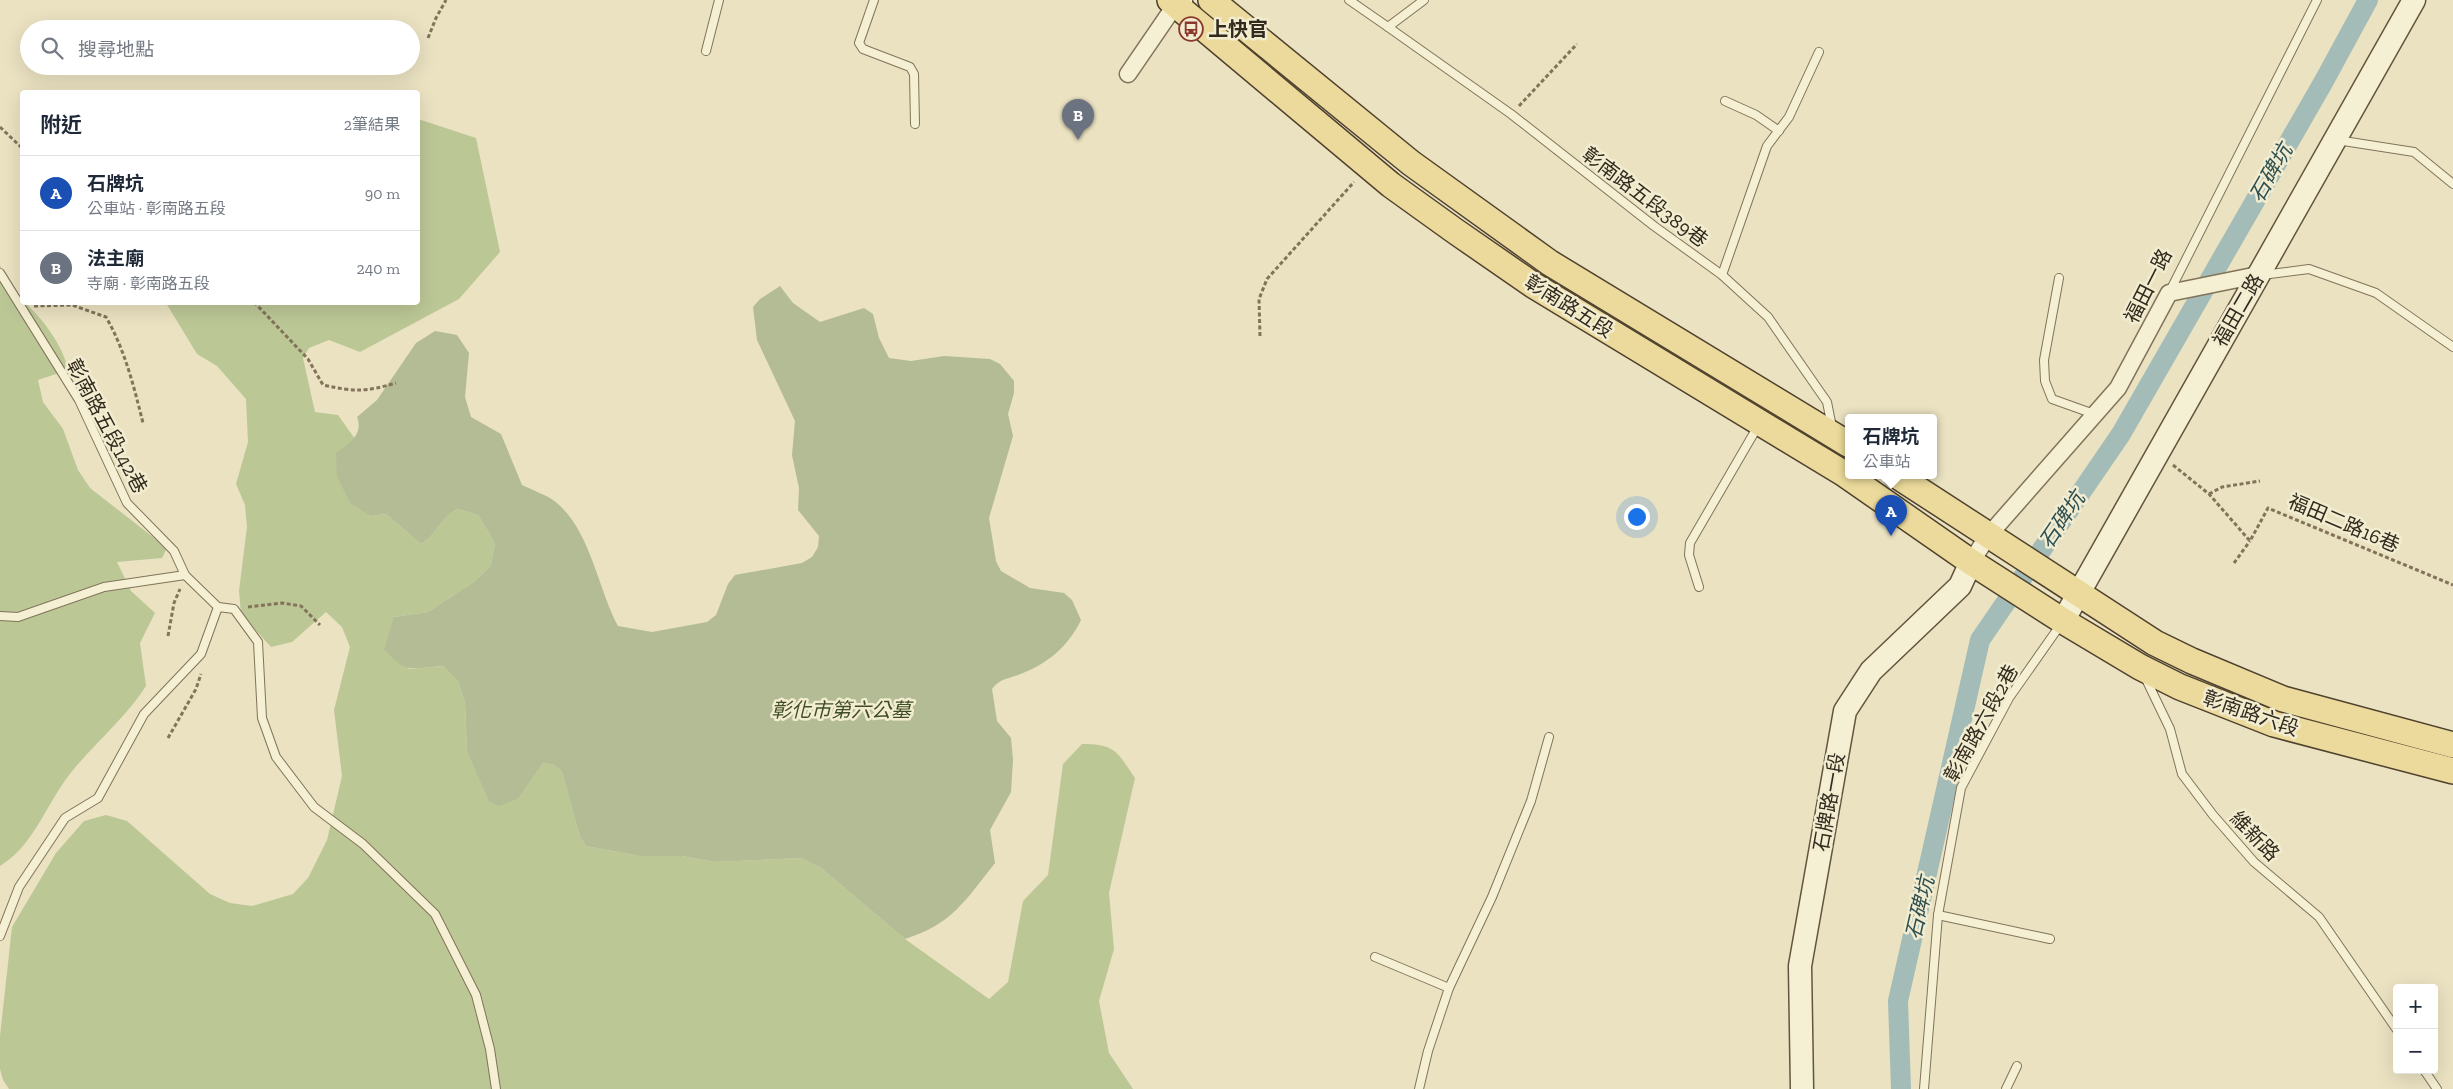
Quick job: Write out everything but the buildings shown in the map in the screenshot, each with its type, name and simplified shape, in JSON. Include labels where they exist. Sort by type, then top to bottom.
[{"type":"main road","name":"彰南路五段","points":[[1211,0],[1411,163],[1550,262],[1841,439]]},
{"type":"main road","name":"彰南路五段","points":[[1178,1],[1391,185],[1532,285],[1845,474]]},
{"type":"main road","name":"彰南路五段","points":[[1852,479],[1971,562],[2063,621]]},
{"type":"main road","points":[[1902,479],[1988,536]]},
{"type":"main road","name":"彰南路六段","points":[[1988,536],[2078,594],[2180,687],[2274,724],[2453,771]]},
{"type":"main road","name":"彰南路六段","points":[[2063,621],[2147,655],[2192,661],[2283,699],[2453,745]]},
{"type":"street","name":"福田二路","points":[[2063,621],[2414,0]]},
{"type":"street","points":[[1128,74],[1178,1]]},
{"type":"street","points":[[2169,293],[2258,275]]},
{"type":"street","name":"福田一路","points":[[1971,562],[1988,536],[2118,388],[2169,293]]},
{"type":"street","name":"石牌路一段","points":[[1802,1089],[1800,966],[1846,711],[1871,671],[1960,586],[1971,562]]},
{"type":"lane","points":[[706,51],[719,0]]},
{"type":"lane","points":[[874,0],[859,43],[863,48],[910,67],[914,74],[914,124]]},
{"type":"lane","name":"彰南路五段389巷","points":[[1349,0],[1512,114],[1654,226],[1722,275],[1768,317],[1827,402],[1841,439]]},
{"type":"lane","points":[[1388,27],[1424,0]]},
{"type":"lane","name":"福田一路","points":[[2169,293],[2317,0]]},
{"type":"lane","points":[[1722,275],[1767,146],[1789,117],[1819,52]]},
{"type":"lane","points":[[1725,101],[1756,114],[1779,131]]},
{"type":"lane","points":[[2335,140],[2414,152],[2453,184]]},
{"type":"lane","points":[[2258,275],[2308,269],[2376,293],[2453,347]]},
{"type":"lane","name":"彰南路五段142巷","points":[[0,273],[80,400],[127,503],[174,551],[185,575],[218,607]]},
{"type":"lane","points":[[2059,278],[2044,360],[2045,382],[2052,399],[2096,415]]},
{"type":"lane","points":[[1699,587],[1689,555],[1690,543],[1760,423]]},
{"type":"lane","points":[[0,616],[18,617],[104,587],[185,575]]},
{"type":"lane","points":[[0,936],[19,887],[65,818],[98,798],[144,714],[201,654],[218,607],[234,609],[258,642],[262,718],[276,757],[314,806],[363,844],[435,914],[476,995],[490,1049],[496,1089]]},
{"type":"lane","name":"彰南路六段2巷","points":[[1924,1089],[1938,915],[1961,788],[2009,698],[2063,621]]},
{"type":"lane","name":"維新路","points":[[2147,655],[2182,774],[2213,815],[2254,862],[2319,917],[2396,1029]]},
{"type":"lane","points":[[1419,1089],[1428,1051],[1449,988],[1492,897],[1528,810],[1549,737]]},
{"type":"lane","points":[[1938,915],[2050,939]]},
{"type":"lane","points":[[1375,957],[1449,988]]},
{"type":"lane","points":[[2006,1089],[2017,1066]]},
{"type":"lane","points":[[2427,1074],[2437,1089]]},
{"type":"path","points":[[428,38],[446,0]]},
{"type":"path","points":[[1512,114],[1577,44]]},
{"type":"path","points":[[0,127],[20,146]]},
{"type":"path","points":[[1260,336],[1259,299],[1267,279],[1274,268],[1368,166]]},
{"type":"path","points":[[20,306],[72,305],[106,317],[130,373],[143,423]]},
{"type":"path","points":[[257,305],[308,359],[323,385],[354,392],[374,390],[396,383]]},
{"type":"path","points":[[2158,451],[2209,494],[2250,542],[2234,563]]},
{"type":"path","points":[[2209,494],[2222,487],[2260,481]]},
{"type":"path","name":"福田二路16巷","points":[[2250,542],[2268,508],[2453,585]]},
{"type":"path","points":[[168,636],[174,603],[185,575]]},
{"type":"path","points":[[234,609],[282,603],[301,606],[320,625]]},
{"type":"path","points":[[168,738],[196,689],[204,666],[201,654]]},
{"type":"green space","points":[[420,120],[476,138],[500,252],[459,299],[360,352],[329,340],[309,348],[303,358],[315,412],[338,415],[355,439],[371,516],[386,514],[421,544],[431,536],[447,516],[458,509],[478,515],[495,543],[491,565],[475,581],[428,612],[394,617],[409,669],[443,666],[458,681],[465,702],[467,751],[519,798],[543,763],[554,765],[562,772],[580,837],[586,846],[639,856],[682,856],[714,862],[801,858],[821,868],[905,939],[989,999],[1008,982],[1023,901],[1048,875],[1063,764],[1082,744],[1093,744],[1109,748],[1119,756],[1135,778],[1109,893],[1114,949],[1099,1001],[1109,1053],[1133,1089],[9,1089],[3,1080],[0,1069],[0,1036],[12,927],[56,853],[84,821],[106,815],[127,821],[210,894],[230,903],[252,906],[293,894],[308,878],[327,840],[342,776],[334,710],[350,647],[342,627],[326,612],[292,642],[271,647],[241,614],[239,591],[247,527],[245,505],[236,484],[248,442],[246,399],[217,366],[197,354],[167,305],[420,305]]},
{"type":"green space","points":[[0,265],[8,286],[20,298],[20,305],[27,305],[32,309],[55,339],[64,356],[67,365],[59,373],[38,380],[43,402],[63,429],[78,470],[90,488],[167,548],[162,558],[117,562],[131,591],[155,613],[140,643],[146,686],[127,711],[73,770],[21,849],[0,866]]},
{"type":"green space","name":"彰化市第六公墓","points":[[780,286],[793,303],[820,322],[864,308],[873,314],[879,338],[889,358],[911,361],[944,356],[990,359],[1000,364],[1014,381],[1014,393],[1008,414],[1013,436],[989,518],[996,561],[1001,571],[1030,588],[1064,593],[1072,600],[1081,620],[1070,639],[1055,654],[1028,671],[1000,681],[992,689],[997,721],[1011,738],[1013,760],[1011,792],[990,830],[995,863],[956,910],[935,926],[905,939],[821,868],[801,858],[714,862],[682,856],[639,856],[586,846],[580,837],[562,772],[554,765],[543,763],[519,798],[499,806],[489,801],[467,751],[465,702],[458,681],[443,666],[410,668],[398,663],[384,649],[394,617],[428,612],[475,581],[491,565],[495,543],[478,515],[458,509],[447,516],[431,536],[421,544],[386,514],[371,516],[351,504],[337,477],[336,453],[357,434],[359,423],[357,417],[377,400],[416,343],[435,331],[457,335],[469,353],[465,397],[471,417],[501,434],[522,485],[553,500],[566,512],[576,526],[592,559],[618,626],[652,632],[707,622],[716,615],[728,584],[735,575],[802,563],[812,557],[818,547],[819,536],[798,510],[799,488],[792,455],[795,421],[757,340],[753,307],[760,299]]},
{"type":"waterway","name":"石碑坑","points":[[1901,1089],[1898,1001],[1980,640],[2121,434],[2324,81],[2368,0]]},
{"type":"place","name":"上快官","points":[[1191,29]]},
{"type":"place","name":"法主廟","points":[[1078,140]]},
{"type":"place","name":"石牌坑","points":[[1891,536]]}]
